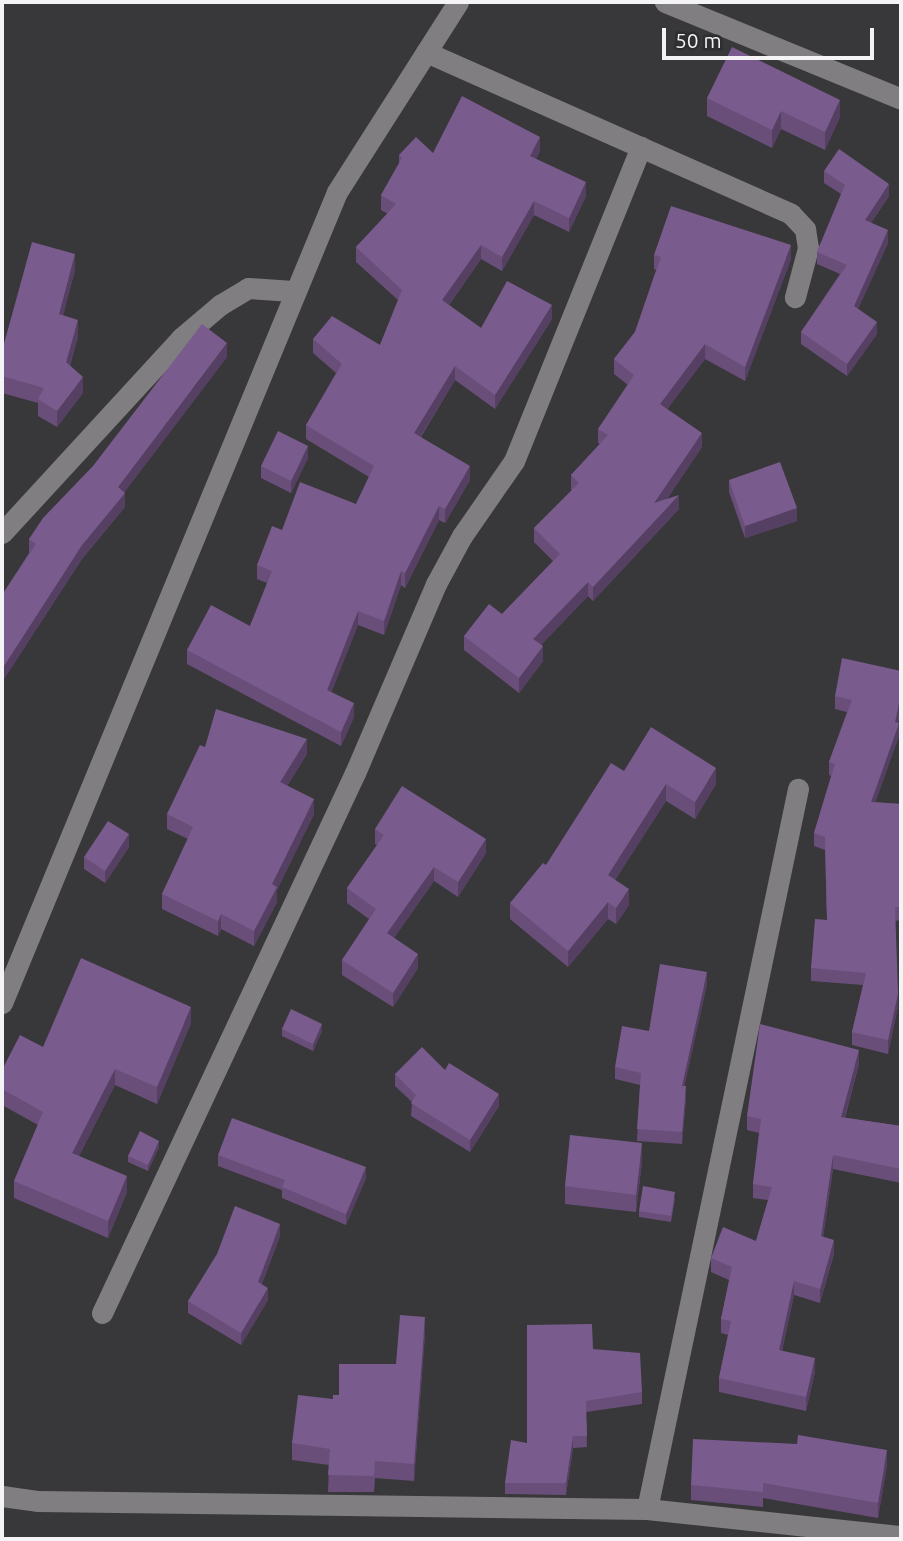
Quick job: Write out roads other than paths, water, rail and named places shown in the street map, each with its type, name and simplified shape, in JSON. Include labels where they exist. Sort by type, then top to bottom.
[{"type":"street","points":[[2,1003],[293,291],[337,192],[458,2]]},
{"type":"street","points":[[665,2],[901,99]]},
{"type":"street","points":[[426,52],[791,214],[805,229],[808,248],[795,297]]},
{"type":"street","points":[[102,1313],[355,773],[436,584],[462,536],[514,461],[641,147]]},
{"type":"street","points":[[2,533],[190,330],[248,288],[293,291]]},
{"type":"street","points":[[647,1509],[798,789]]},
{"type":"street","points":[[2,1496],[37,1501],[647,1509],[901,1536]]}]
